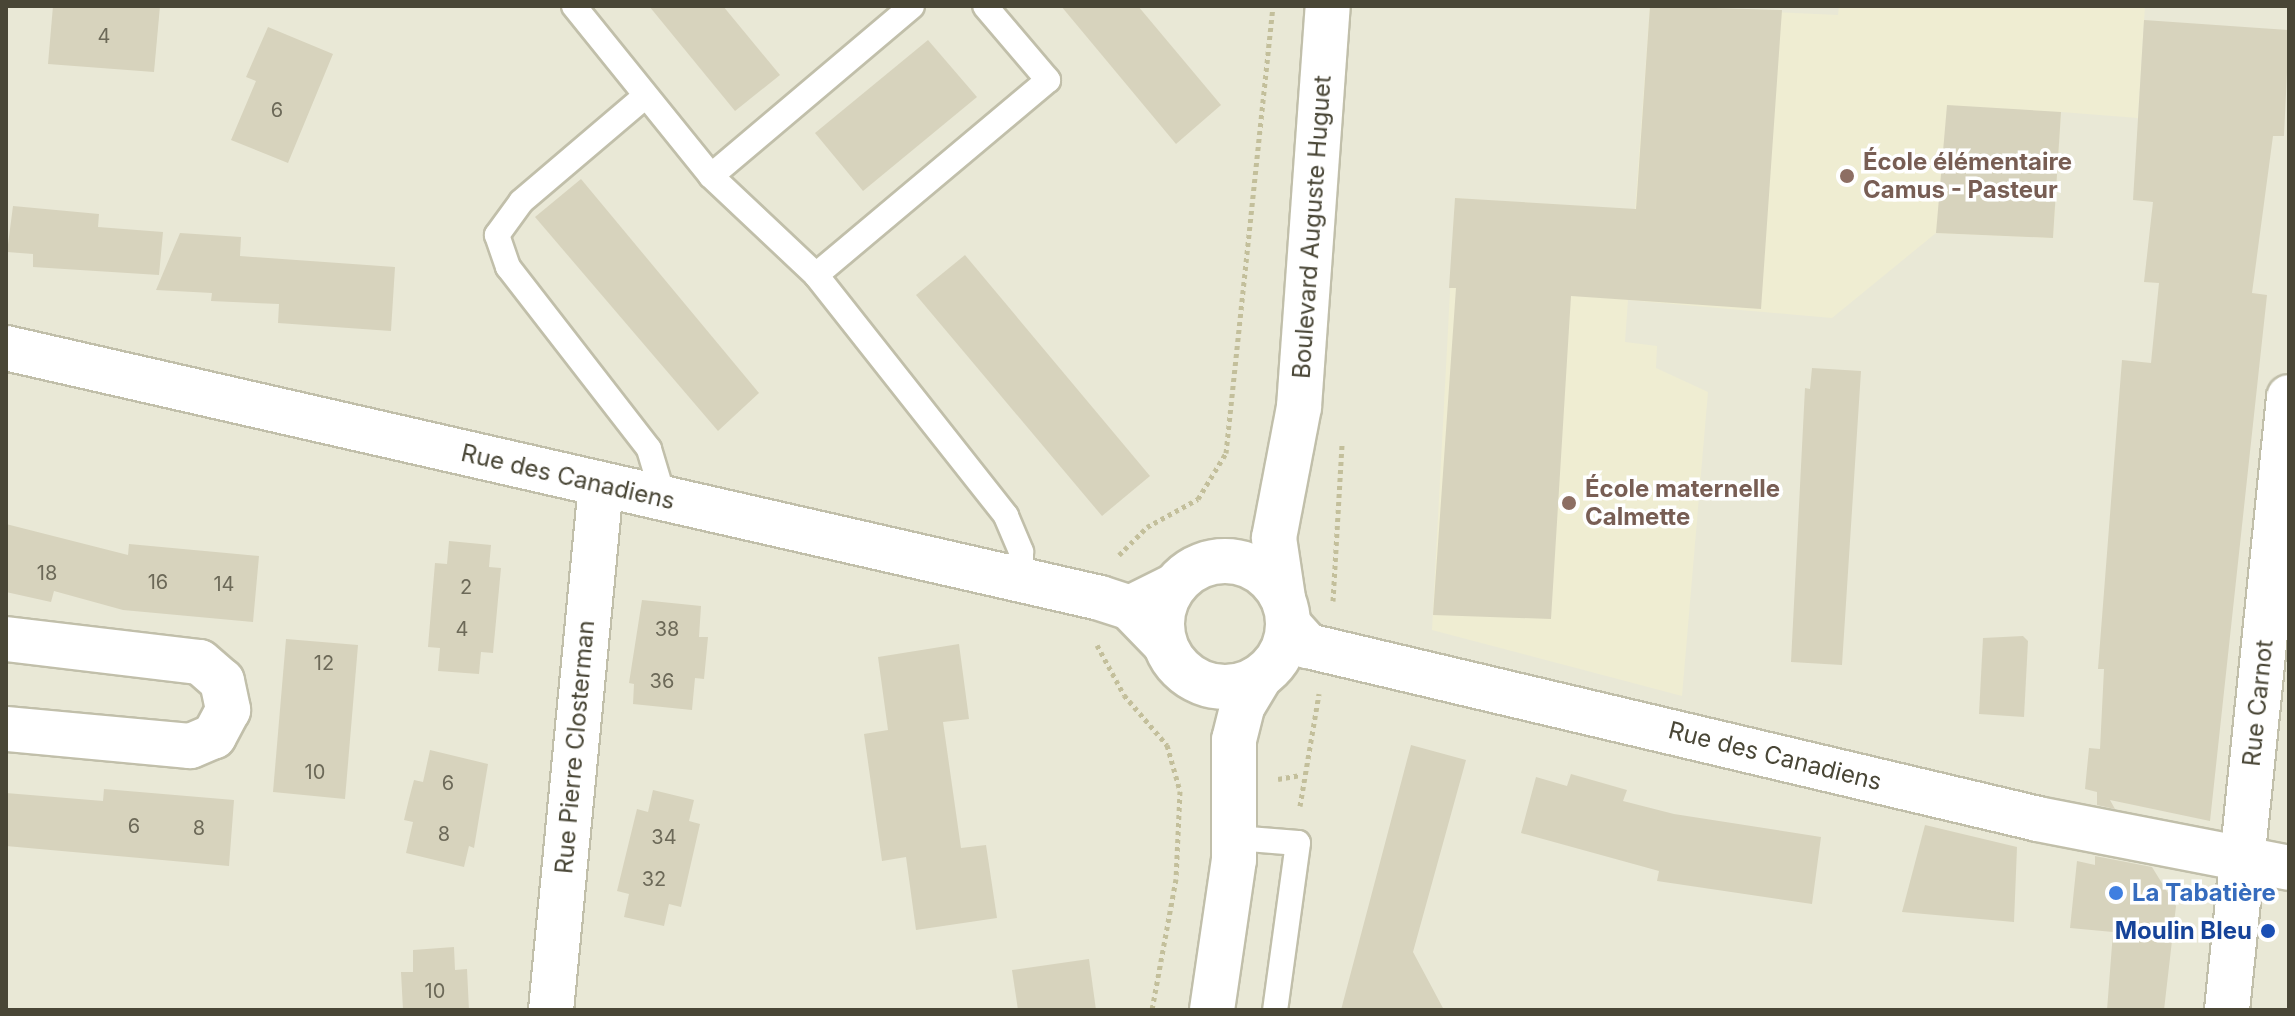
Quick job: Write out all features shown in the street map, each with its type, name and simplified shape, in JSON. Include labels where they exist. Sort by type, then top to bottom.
[{"type":"street","name":"Boulevard Auguste Huguet","points":[[1290,643],[1274,538],[1294,447],[1328,6]]},
{"type":"street","name":"Rue des Canadiens","points":[[6,348],[1021,578],[1115,603]]},
{"type":"street","name":"Rue Carnot","points":[[2227,1010],[2289,397]]},
{"type":"street","name":"Boulevard Auguste Huguet","points":[[1183,578],[1251,521],[1294,447]]},
{"type":"street","name":"Rue Pierre Closterman","points":[[551,1010],[601,485]]},
{"type":"street","points":[[1217,561],[1244,563],[1267,576],[1290,643],[1217,687],[1191,678],[1168,651],[1115,603],[1183,578],[1217,561]]},
{"type":"street","points":[[1183,578],[1162,615],[1168,651],[1234,788]]},
{"type":"street","points":[[6,639],[200,662],[222,681],[228,710],[214,736],[190,746],[6,729]]},
{"type":"street","name":"Rue des Canadiens","points":[[1290,643],[2038,819],[2289,868]]},
{"type":"street","points":[[1212,1010],[1236,838],[1234,788],[1239,717],[1290,643]]},
{"type":"lane","points":[[574,6],[643,98],[711,176],[816,275],[1006,516],[1021,552],[1021,578]]},
{"type":"lane","points":[[711,176],[912,6]]},
{"type":"lane","points":[[816,275],[1048,80],[985,6]]},
{"type":"lane","points":[[643,98],[521,202],[497,235],[508,267],[649,449],[664,499]]},
{"type":"lane","points":[[1236,838],[1298,843],[1275,1010]]},
{"type":"path","points":[[1152,1010],[1177,868],[1180,791],[1167,745],[1124,695],[1099,653],[1132,539],[1198,499],[1226,453],[1273,6]]},
{"type":"path","points":[[1290,643],[1301,775],[1298,843]]},
{"type":"shaded area","points":[[6,6],[2289,6],[2289,1010],[6,1010]]},
{"type":"shaded area","points":[[1650,6],[1838,15],[1839,6],[2145,6],[2138,118],[2061,112],[2053,238],[1936,233],[1832,318],[1628,300],[1625,342],[1657,346],[1656,368],[1708,392],[1682,696],[1432,630],[1455,198],[1635,210]]},
{"type":"building","points":[[53,6],[160,6],[154,72],[48,64]]},
{"type":"building","points":[[649,6],[723,6],[780,75],[735,111]]},
{"type":"building","points":[[1061,6],[1138,6],[1221,105],[1176,144]]},
{"type":"building","points":[[1650,6],[1782,10],[1761,309],[1571,296],[1551,619],[1433,615],[1456,288],[1449,288],[1455,198],[1636,209]]},
{"type":"building","points":[[2144,20],[2289,30],[2284,136],[2273,136],[2252,293],[2267,295],[2210,821],[2110,800],[2115,809],[2097,805],[2097,792],[2085,789],[2089,748],[2100,749],[2104,669],[2098,669],[2122,360],[2151,363],[2159,283],[2144,282],[2153,202],[2133,200]]},
{"type":"building","points":[[268,27],[333,54],[288,163],[231,140],[256,81],[246,77]]},
{"type":"building","points":[[928,40],[977,97],[863,191],[815,133]]},
{"type":"building","points":[[1947,105],[2061,112],[2053,238],[1936,233]]},
{"type":"building","points":[[581,179],[759,393],[718,431],[535,217]]},
{"type":"building","points":[[13,206],[99,214],[98,227],[163,232],[159,275],[33,267],[33,254],[7,252]]},
{"type":"building","points":[[180,233],[241,237],[240,256],[395,267],[391,331],[278,323],[279,304],[211,301],[212,293],[156,290]]},
{"type":"building","points":[[965,255],[1150,476],[1102,516],[916,295]]},
{"type":"building","points":[[1812,368],[1861,371],[1842,665],[1791,662],[1805,388],[1810,389]]},
{"type":"building","points":[[6,524],[128,555],[129,544],[259,556],[253,622],[123,610],[54,591],[51,602],[6,592]]},
{"type":"building","points":[[449,541],[491,545],[489,567],[501,568],[493,653],[481,652],[479,674],[438,671],[440,648],[428,647],[435,563],[447,564]]},
{"type":"building","points":[[642,600],[701,606],[699,637],[708,637],[704,679],[695,678],[692,710],[633,704],[634,684],[629,683]]},
{"type":"building","points":[[2023,636],[2028,641],[2024,717],[1979,714],[1983,638]]},
{"type":"building","points":[[286,639],[358,645],[345,799],[273,792]]},
{"type":"building","points":[[959,644],[969,719],[943,722],[961,848],[986,845],[997,918],[916,930],[906,857],[882,861],[864,734],[888,730],[878,657]]},
{"type":"building","points":[[1411,745],[1466,760],[1413,952],[1444,1010],[1341,1010]]},
{"type":"building","points":[[430,750],[488,764],[474,848],[469,846],[464,867],[406,853],[413,822],[404,820],[414,780],[423,782]]},
{"type":"building","points":[[1571,774],[1627,790],[1623,801],[1674,814],[1821,837],[1812,904],[1657,881],[1659,871],[1521,833],[1536,777],[1567,786]]},
{"type":"building","points":[[104,789],[234,800],[229,866],[6,846],[6,793],[103,801]]},
{"type":"building","points":[[653,790],[694,800],[689,821],[700,824],[681,907],[669,904],[664,926],[624,917],[629,894],[617,891],[637,809],[648,812]]},
{"type":"building","points":[[1925,825],[2017,847],[2014,922],[1902,912]]},
{"type":"building","points":[[2095,856],[2152,867],[2176,906],[2164,1010],[2107,1010],[2113,932],[2070,928],[2077,861],[2095,865]]},
{"type":"building","points":[[454,947],[455,970],[467,969],[469,1010],[403,1010],[401,972],[413,972],[413,950]]},
{"type":"building","points":[[1089,959],[1096,1010],[1018,1010],[1012,970]]},
{"type":"place","name":"École élémentaire Camus - Pasteur","points":[[1847,176]]},
{"type":"place","name":"École maternelle Calmette","points":[[1569,503]]},
{"type":"place","name":"La Tabatière","points":[[2116,893]]},
{"type":"place","name":"Moulin Bleu","points":[[2268,931]]}]
